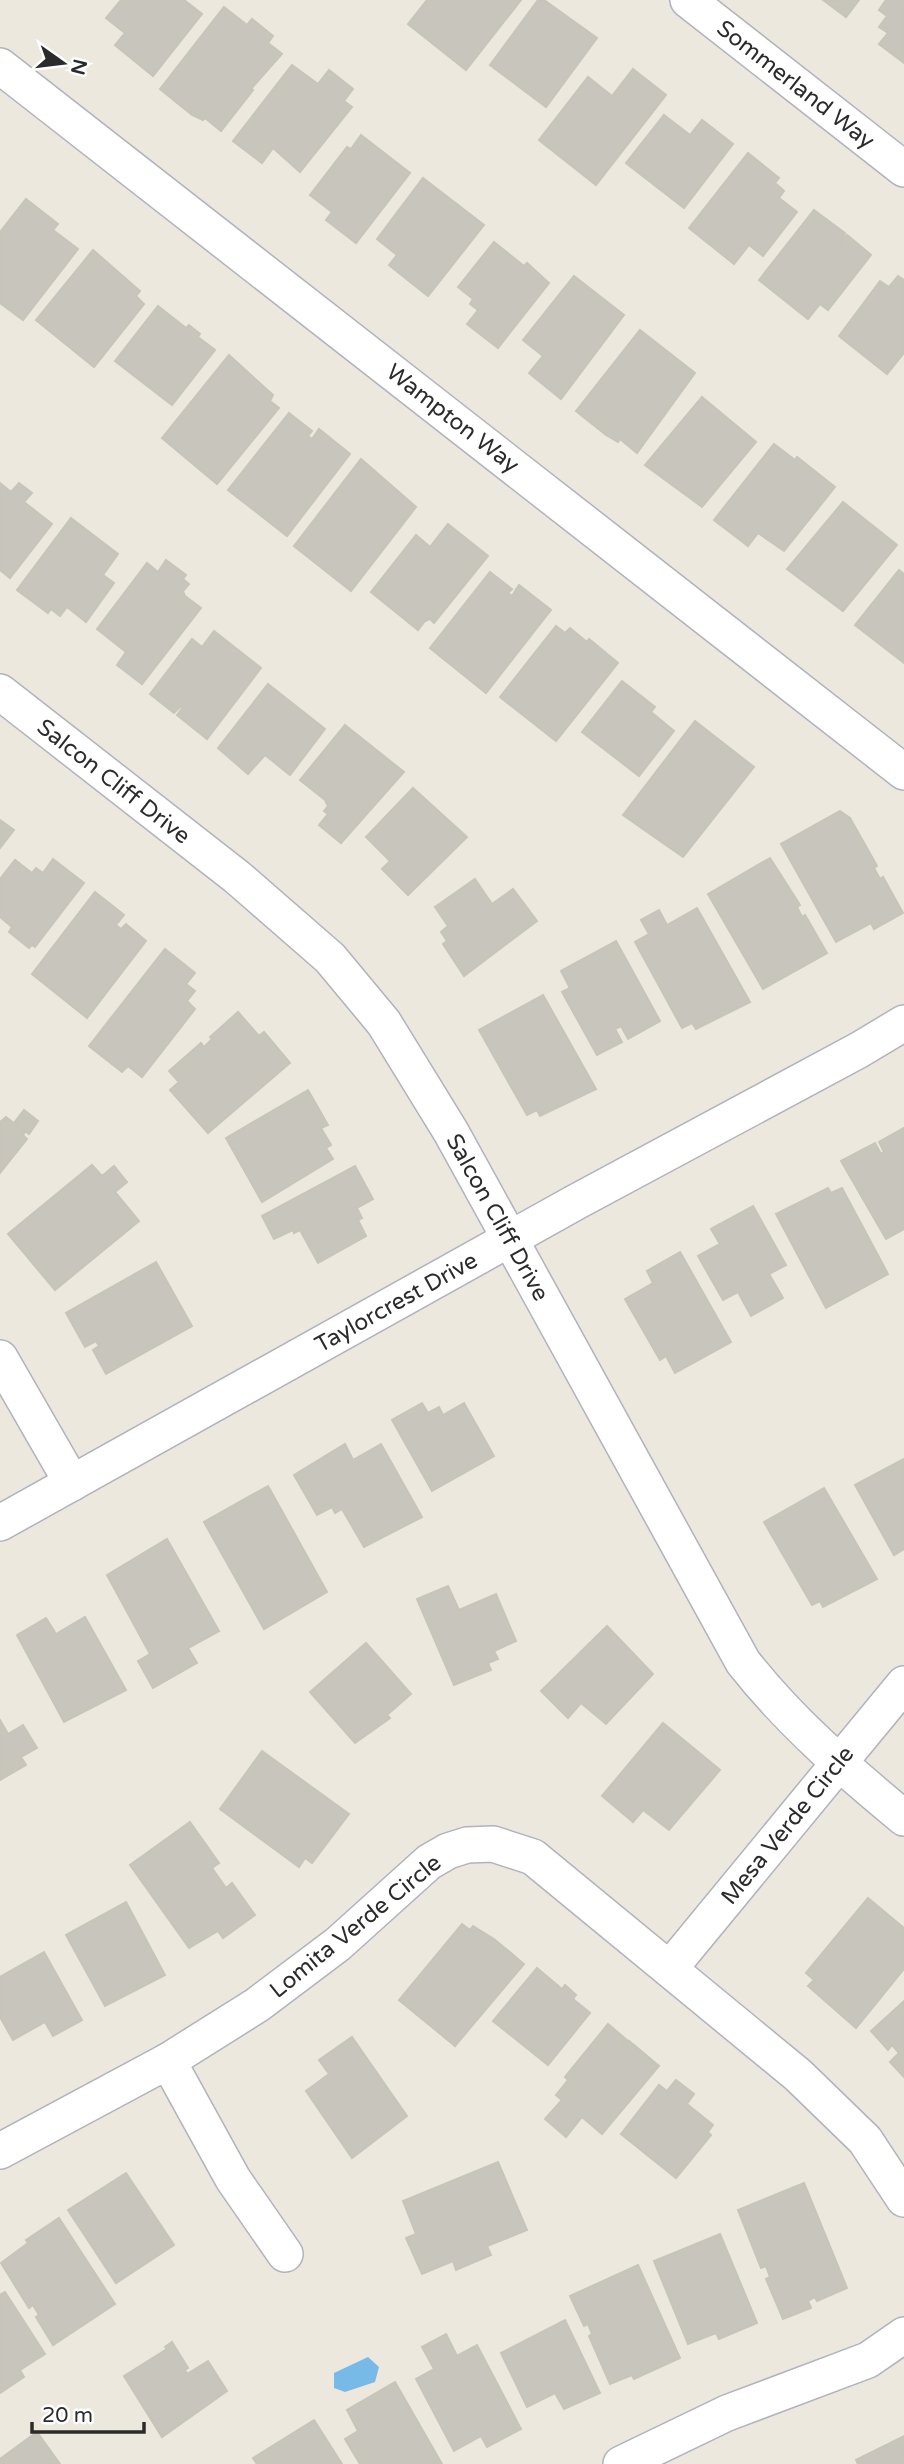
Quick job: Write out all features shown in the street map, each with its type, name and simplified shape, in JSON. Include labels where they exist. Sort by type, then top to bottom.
[{"type":"street","name":"Sommerland Way","points":[[688,0],[904,169]]},
{"type":"street","name":"Wampton Way","points":[[0,66],[904,772]]},
{"type":"street","name":"Salcon Cliff Drive","points":[[0,692],[237,877],[330,958],[384,1023],[410,1063],[510,1239],[664,1523],[743,1662],[775,1703],[837,1762],[904,1818]]},
{"type":"street","name":"Taylorcrest Drive","points":[[0,1523],[904,1023]]},
{"type":"street","points":[[0,1359],[72,1483]]},
{"type":"street","name":"Mesa Verde Circle","points":[[671,1967],[837,1762],[904,1684]]},
{"type":"street","name":"Lomita Verde Circle","points":[[0,2151],[168,2061],[302,1972],[366,1920],[429,1862],[467,1846],[493,1844],[533,1857],[671,1967],[798,2075],[846,2121],[887,2169],[904,2199]]},
{"type":"street","points":[[168,2061],[233,2179],[285,2254]]},
{"type":"street","points":[[621,2464],[727,2413],[868,2360],[904,2335]]},
{"type":"water","points":[[368,2357],[379,2367],[375,2382],[345,2392],[334,2388],[334,2373]]},
{"type":"building","points":[[121,0],[184,0],[202,14],[153,76],[115,45],[125,33],[106,18]]},
{"type":"building","points":[[427,0],[521,0],[466,70],[408,24]]},
{"type":"building","points":[[538,0],[544,0],[597,38],[546,107],[490,65]]},
{"type":"building","points":[[823,0],[859,0],[846,17]]},
{"type":"building","points":[[886,0],[904,0],[904,63],[879,44],[888,33],[879,27],[887,16],[879,10]]},
{"type":"building","points":[[224,7],[247,25],[252,19],[273,36],[268,43],[282,54],[251,89],[253,90],[221,131],[205,118],[203,120],[192,115],[160,89]]},
{"type":"building","points":[[292,65],[318,84],[329,70],[353,89],[344,101],[352,107],[300,172],[273,148],[262,163],[233,141]]},
{"type":"building","points":[[633,69],[666,95],[596,185],[539,140],[588,77],[612,96]]},
{"type":"building","points":[[664,115],[690,135],[702,120],[733,144],[684,208],[626,163]]},
{"type":"building","points":[[361,135],[410,173],[356,243],[326,220],[332,212],[310,195],[347,147],[351,149]]},
{"type":"building","points":[[748,153],[779,178],[775,183],[784,191],[779,198],[797,212],[763,256],[749,245],[734,264],[689,228]]},
{"type":"building","points":[[423,178],[484,225],[428,296],[389,265],[397,255],[377,239]]},
{"type":"building","points":[[26,199],[58,224],[53,230],[78,249],[23,320],[0,303],[0,232]]},
{"type":"building","points":[[814,210],[845,233],[839,245],[847,235],[871,255],[828,310],[820,304],[808,319],[759,280]]},
{"type":"building","points":[[494,242],[524,266],[527,263],[549,283],[498,348],[467,324],[478,310],[470,304],[473,299],[458,287]]},
{"type":"building","points":[[93,250],[140,291],[136,296],[144,304],[94,367],[36,320]]},
{"type":"building","points":[[574,276],[624,315],[561,399],[529,373],[543,356],[523,340]]},
{"type":"building","points":[[898,276],[904,280],[904,353],[887,374],[839,336],[880,281],[889,287]]},
{"type":"building","points":[[158,306],[186,328],[189,325],[200,334],[198,337],[215,350],[172,405],[115,361]]},
{"type":"building","points":[[640,330],[695,373],[637,453],[620,439],[618,442],[606,435],[576,411]]},
{"type":"building","points":[[229,355],[273,395],[270,401],[279,408],[217,484],[162,438]]},
{"type":"building","points":[[702,397],[756,442],[702,507],[645,465]]},
{"type":"building","points":[[289,413],[312,431],[308,436],[312,439],[319,429],[350,454],[287,536],[228,490]]},
{"type":"building","points":[[774,444],[795,460],[797,457],[835,487],[784,551],[758,533],[748,546],[714,520]]},
{"type":"building","points":[[361,459],[416,507],[351,591],[294,546]]},
{"type":"building","points":[[0,483],[11,492],[19,483],[32,493],[24,502],[52,524],[10,578],[0,570]]},
{"type":"building","points":[[843,502],[897,545],[843,611],[787,569]]},
{"type":"building","points":[[71,518],[118,554],[103,575],[114,583],[86,622],[67,607],[60,616],[51,609],[48,613],[17,590]]},
{"type":"building","points":[[448,524],[488,556],[434,623],[430,619],[425,621],[418,630],[371,592],[416,535],[430,547]]},
{"type":"building","points":[[166,560],[186,575],[183,579],[189,584],[183,591],[185,596],[201,608],[142,684],[117,665],[126,652],[97,629],[147,563],[158,572]]},
{"type":"building","points":[[899,570],[904,574],[904,663],[855,625]]},
{"type":"building","points":[[490,572],[512,589],[508,593],[512,596],[519,585],[551,610],[486,693],[430,648]]},
{"type":"building","points":[[556,626],[565,633],[570,628],[587,642],[589,639],[618,663],[556,741],[500,697]]},
{"type":"building","points":[[214,631],[261,668],[207,739],[177,715],[183,707],[174,713],[150,694],[192,639],[202,647]]},
{"type":"building","points":[[622,681],[655,707],[651,712],[674,731],[639,776],[582,732]]},
{"type":"building","points":[[268,684],[325,729],[290,775],[265,755],[248,774],[218,748]]},
{"type":"building","points":[[695,721],[754,767],[683,857],[623,815]]},
{"type":"building","points":[[345,725],[404,772],[341,843],[319,825],[328,814],[324,811],[328,806],[325,800],[300,780]]},
{"type":"building","points":[[413,788],[467,837],[408,895],[382,869],[390,861],[366,837]]},
{"type":"building","points":[[840,811],[850,818],[877,866],[874,868],[880,879],[883,877],[903,913],[874,929],[871,923],[836,942],[781,844]]},
{"type":"building","points":[[0,820],[14,830],[0,848]]},
{"type":"building","points":[[770,858],[800,905],[797,907],[802,917],[805,915],[827,953],[763,989],[708,894]]},
{"type":"building","points":[[53,859],[84,883],[35,947],[32,945],[29,948],[9,932],[12,927],[0,917],[0,879],[15,860],[32,873],[36,868],[43,873]]},
{"type":"building","points":[[475,879],[492,904],[513,889],[537,921],[464,976],[443,944],[447,941],[441,932],[448,926],[435,907]]},
{"type":"building","points":[[95,892],[124,915],[116,925],[121,929],[126,924],[146,941],[87,1018],[32,974]]},
{"type":"building","points":[[697,908],[750,1002],[696,1029],[692,1023],[682,1028],[635,942],[649,934],[641,920],[659,910],[667,925]]},
{"type":"building","points":[[616,941],[660,1021],[628,1039],[621,1026],[615,1029],[622,1042],[597,1055],[562,992],[570,988],[561,971]]},
{"type":"building","points":[[165,949],[195,973],[186,984],[195,991],[187,1001],[195,1009],[142,1077],[128,1066],[122,1072],[89,1046]]},
{"type":"building","points":[[543,995],[596,1089],[540,1116],[537,1110],[527,1115],[479,1030]]},
{"type":"building","points":[[238,1012],[259,1036],[264,1032],[290,1063],[208,1133],[170,1090],[179,1082],[169,1071],[201,1043],[204,1047],[212,1039],[210,1037]]},
{"type":"building","points":[[308,1090],[328,1125],[321,1128],[331,1145],[326,1148],[333,1159],[262,1202],[226,1138]]},
{"type":"building","points":[[24,1110],[38,1121],[29,1134],[14,1123]]},
{"type":"building","points":[[6,1117],[25,1132],[23,1135],[27,1139],[0,1173],[0,1122]]},
{"type":"building","points":[[904,1128],[904,1229],[886,1239],[841,1161],[875,1143],[881,1154],[884,1152],[879,1142]]},
{"type":"building","points":[[92,1165],[102,1176],[114,1166],[127,1182],[115,1192],[139,1221],[55,1290],[8,1234]]},
{"type":"building","points":[[355,1166],[373,1199],[357,1208],[362,1218],[358,1220],[366,1236],[318,1263],[300,1230],[294,1233],[293,1230],[274,1239],[262,1216]]},
{"type":"building","points":[[828,1188],[831,1193],[842,1188],[888,1274],[826,1308],[776,1214]]},
{"type":"building","points":[[753,1206],[786,1265],[769,1274],[783,1298],[751,1316],[738,1292],[723,1300],[698,1256],[720,1244],[711,1229]]},
{"type":"building","points":[[680,1252],[731,1342],[675,1373],[666,1356],[660,1360],[625,1299],[653,1283],[647,1271]]},
{"type":"building","points":[[156,1262],[192,1326],[106,1374],[93,1350],[99,1346],[96,1341],[85,1347],[66,1313]]},
{"type":"building","points":[[422,1403],[428,1413],[439,1407],[443,1415],[464,1403],[494,1456],[432,1491],[392,1420]]},
{"type":"building","points":[[345,1444],[353,1460],[381,1444],[422,1517],[364,1547],[342,1509],[335,1513],[332,1507],[317,1515],[294,1475]]},
{"type":"building","points":[[904,1459],[904,1549],[894,1555],[855,1485]]},
{"type":"building","points":[[268,1486],[327,1592],[264,1629],[204,1522]]},
{"type":"building","points":[[824,1488],[877,1579],[823,1607],[820,1601],[812,1605],[764,1522]]},
{"type":"building","points":[[167,1539],[219,1631],[188,1648],[197,1663],[153,1688],[138,1661],[150,1654],[107,1575]]},
{"type":"building","points":[[448,1586],[459,1610],[496,1594],[516,1641],[494,1651],[498,1659],[488,1663],[491,1670],[454,1685],[417,1599]]},
{"type":"building","points":[[85,1617],[126,1690],[64,1722],[17,1635],[46,1618],[56,1634]]},
{"type":"building","points":[[607,1626],[653,1674],[606,1724],[581,1703],[568,1718],[541,1691]]},
{"type":"building","points":[[366,1643],[411,1694],[387,1715],[390,1718],[355,1743],[310,1692]]},
{"type":"building","points":[[0,1720],[8,1734],[23,1725],[37,1748],[21,1757],[26,1765],[0,1780]]},
{"type":"building","points":[[663,1723],[720,1770],[669,1830],[643,1810],[633,1822],[602,1796]]},
{"type":"building","points":[[262,1751],[349,1814],[312,1863],[305,1858],[299,1867],[220,1809]]},
{"type":"building","points":[[190,1822],[219,1863],[212,1868],[226,1888],[232,1883],[255,1915],[223,1938],[218,1931],[189,1948],[130,1865]]},
{"type":"building","points":[[868,1898],[904,1928],[904,1969],[856,2028],[808,1986],[814,1980],[806,1973]]},
{"type":"building","points":[[126,1902],[165,1975],[105,2006],[66,1935]]},
{"type":"building","points":[[462,1924],[470,1930],[473,1926],[494,1939],[524,1964],[455,2046],[399,2000]]},
{"type":"building","points":[[44,1952],[82,2020],[53,2036],[45,2022],[13,2040],[0,2017],[0,1977]]},
{"type":"building","points":[[537,1968],[562,1989],[565,1985],[576,1995],[573,1999],[590,2013],[548,2065],[493,2021]]},
{"type":"building","points":[[904,2001],[904,2077],[890,2062],[899,2053],[892,2045],[888,2050],[871,2031]]},
{"type":"building","points":[[608,2024],[627,2040],[620,2048],[629,2041],[659,2066],[602,2134],[582,2117],[566,2137],[545,2119],[562,2100],[556,2095],[568,2080],[565,2077]]},
{"type":"building","points":[[352,2037],[407,2116],[352,2158],[306,2091],[329,2074],[319,2060]]},
{"type":"building","points":[[676,2080],[694,2094],[687,2104],[713,2125],[708,2132],[711,2135],[676,2178],[621,2134],[659,2085],[667,2091]]},
{"type":"building","points":[[498,2162],[527,2230],[487,2246],[491,2255],[456,2270],[453,2261],[422,2274],[406,2238],[416,2234],[403,2201]]},
{"type":"building","points":[[126,2173],[174,2245],[116,2283],[68,2210]]},
{"type":"building","points":[[804,2183],[847,2288],[817,2301],[815,2297],[808,2301],[811,2308],[783,2319],[766,2279],[770,2277],[766,2266],[761,2268],[738,2210]]},
{"type":"building","points":[[59,2218],[115,2304],[53,2345],[36,2317],[39,2315],[33,2305],[29,2308],[1,2263],[28,2243],[26,2240]]},
{"type":"building","points":[[720,2234],[757,2323],[719,2339],[716,2333],[688,2344],[654,2261]]},
{"type":"building","points":[[638,2265],[680,2358],[634,2379],[632,2375],[610,2384],[589,2336],[592,2334],[588,2324],[584,2326],[570,2296]]},
{"type":"building","points":[[5,2292],[45,2354],[20,2370],[24,2377],[0,2393],[0,2295]]},
{"type":"building","points":[[565,2320],[600,2393],[564,2409],[555,2393],[527,2407],[501,2353]]},
{"type":"building","points":[[446,2334],[457,2356],[477,2345],[521,2429],[487,2447],[481,2436],[454,2451],[416,2379],[434,2369],[422,2347]]},
{"type":"building","points":[[172,2342],[188,2368],[185,2370],[187,2374],[208,2361],[227,2391],[162,2437],[124,2376],[167,2349],[165,2347]]},
{"type":"building","points":[[395,2382],[442,2464],[360,2464],[345,2439],[358,2431],[347,2410]]},
{"type":"building","points":[[314,2420],[342,2464],[257,2464],[253,2458]]},
{"type":"building","points":[[37,2432],[60,2464],[0,2464],[0,2459]]},
{"type":"building","points":[[904,2436],[904,2464],[858,2464],[856,2460]]}]
